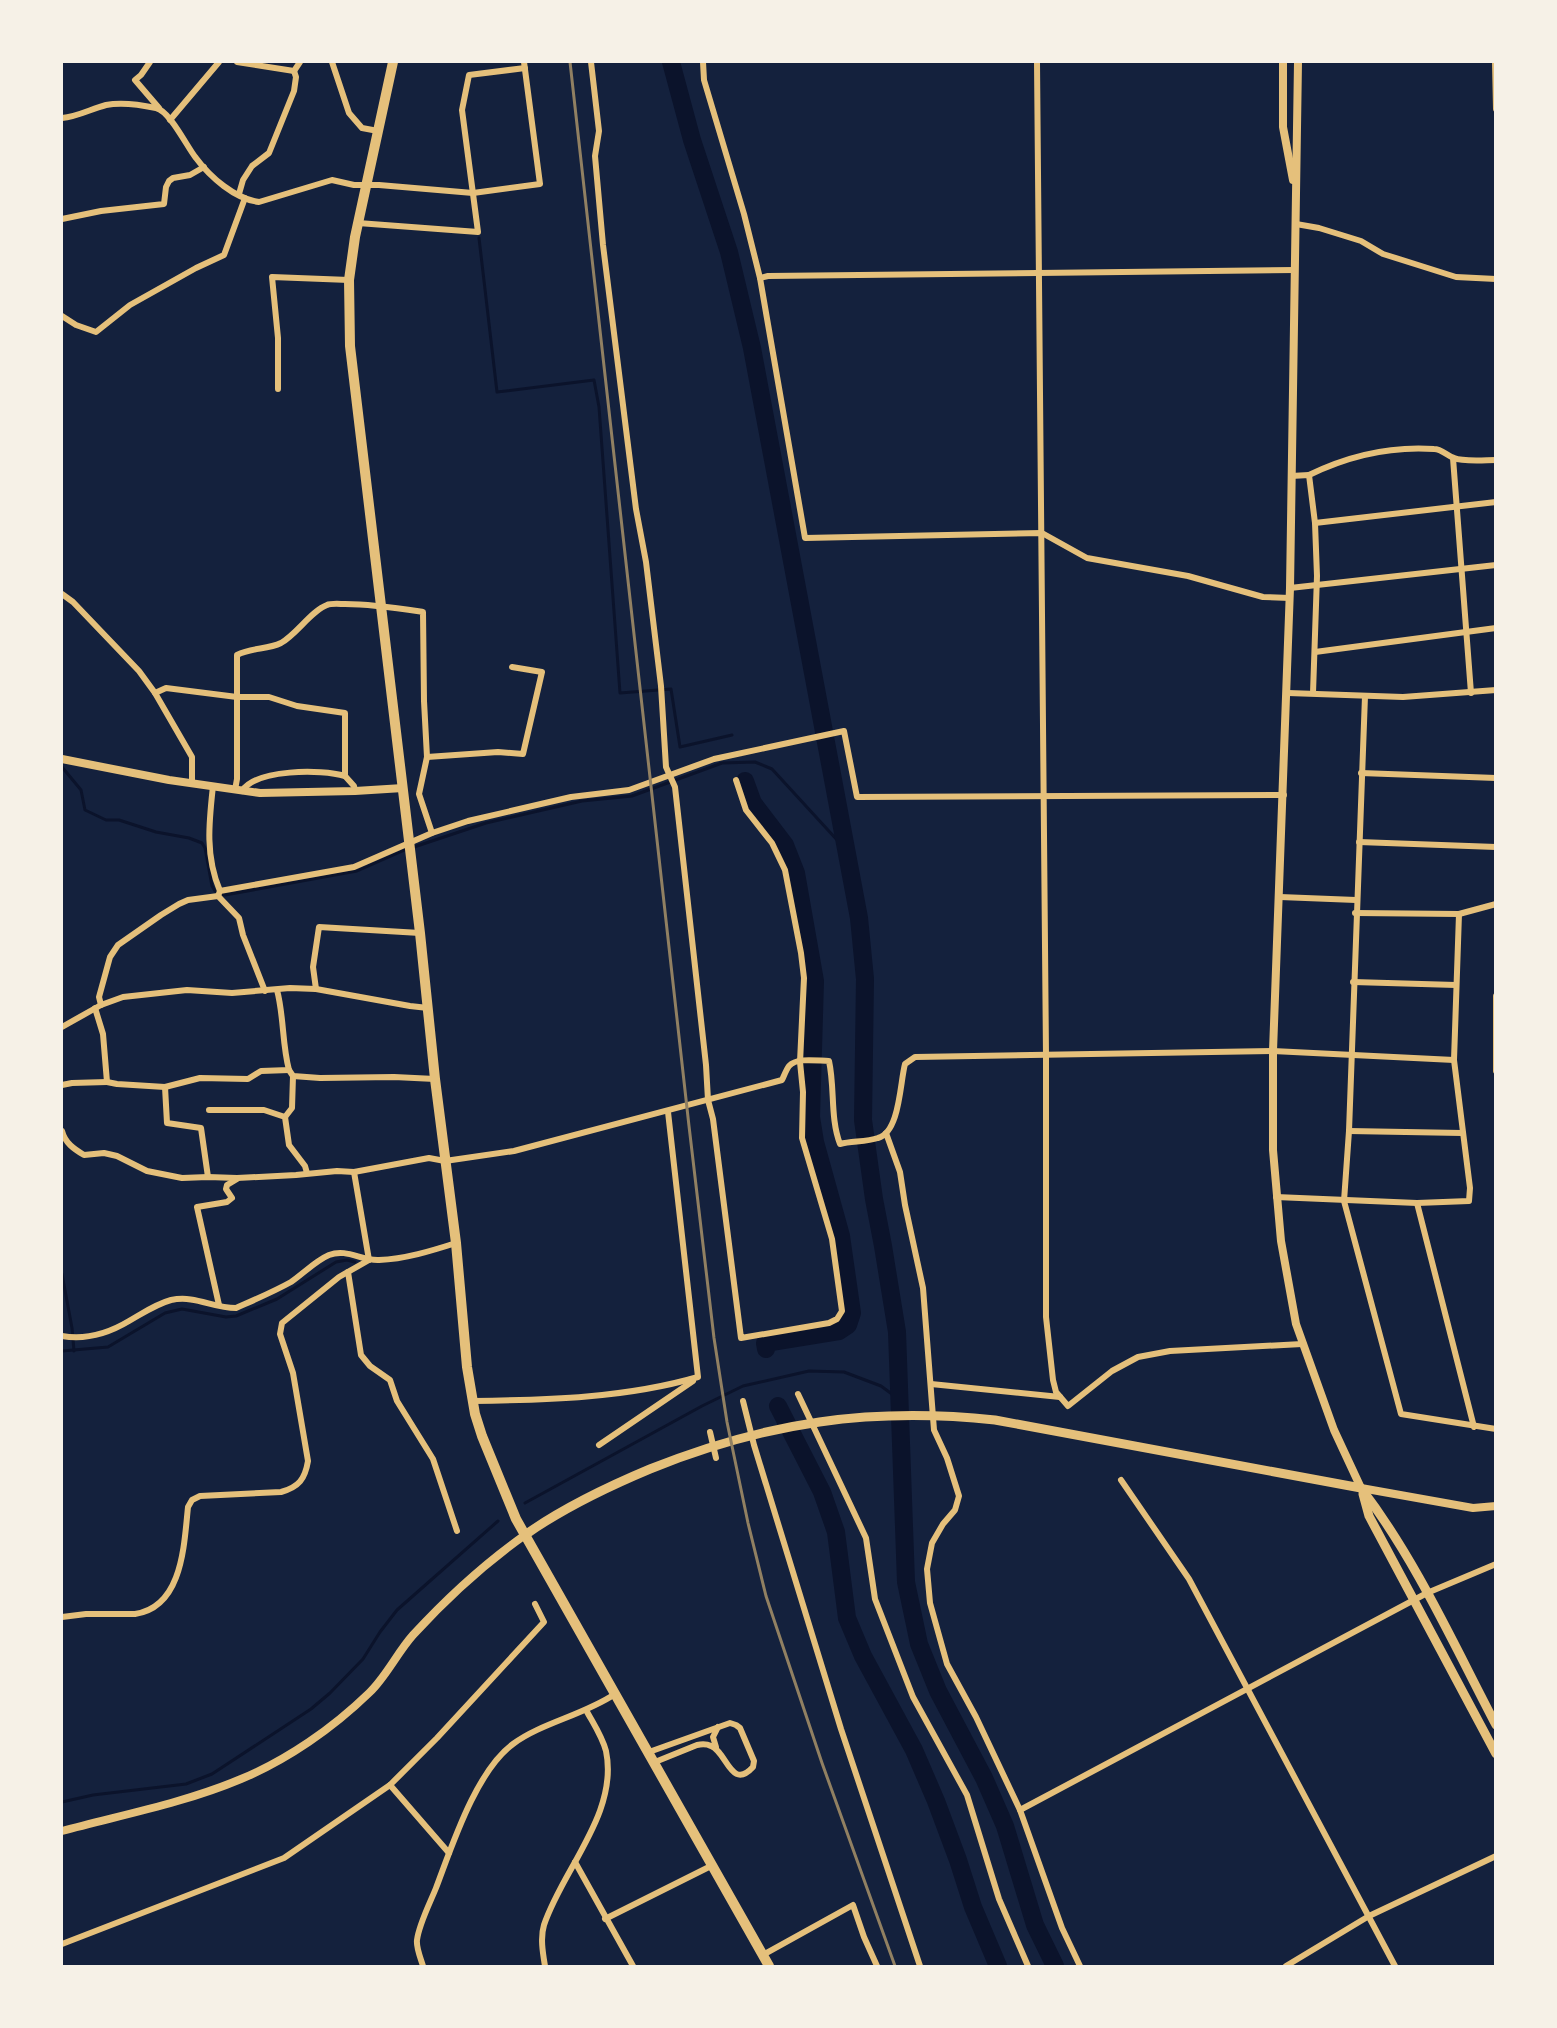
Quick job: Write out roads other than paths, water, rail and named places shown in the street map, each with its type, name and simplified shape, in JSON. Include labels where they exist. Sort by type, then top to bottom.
[{"type":"main road","points":[[393,62],[357,222],[349,280],[350,346],[456,1243],[467,1367],[473,1401],[482,1436],[512,1511],[769,1966]]},
{"type":"main road","points":[[525,1535],[602,1490],[694,1452],[771,1430],[845,1418],[910,1415],[969,1418],[1028,1426],[1361,1488],[1385,1519],[1427,1593],[1496,1725]]},
{"type":"main road","points":[[1361,1488],[1369,1516],[1496,1754]]},
{"type":"street","points":[[150,62],[135,80],[170,120],[204,167],[227,188],[259,202],[332,180],[354,185],[473,193],[540,184],[525,65],[470,75],[462,110],[473,193],[478,232],[357,222]]},
{"type":"street","points":[[170,120],[219,62]]},
{"type":"street","points":[[237,62],[294,71]]},
{"type":"street","points":[[294,71],[300,62]]},
{"type":"street","points":[[332,62],[349,112],[362,128],[378,131]]},
{"type":"street","points":[[591,62],[599,130],[595,156],[603,245],[661,686],[666,767],[675,787],[708,1100],[713,1119],[741,1338],[829,1323],[837,1319],[842,1311],[832,1239],[802,1137],[804,978],[801,953],[784,870],[772,843],[746,810],[736,780]]},
{"type":"street","points":[[703,62],[704,80],[760,278],[805,538],[812,536],[1042,533],[1087,558],[1188,576],[1263,597],[1290,598]]},
{"type":"street","points":[[1037,62],[1046,1056],[1046,1317],[1053,1380],[1056,1392],[1068,1406],[1112,1371],[1138,1357],[1170,1351],[1302,1344]]},
{"type":"street","points":[[1283,62],[1283,128],[1291,167],[1296,214]]},
{"type":"street","points":[[1298,62],[1288,693],[1274,1051],[1273,1150],[1276,1197],[1286,1271],[1302,1344],[1334,1430],[1361,1488],[1473,1508],[1496,1506]]},
{"type":"street","points":[[1495,62],[1496,109]]},
{"type":"street","points":[[62,316],[76,325],[96,332],[100,331],[130,305],[224,255],[231,241],[242,196],[243,180],[252,166],[268,153],[294,91],[296,77],[294,71]]},
{"type":"street","points":[[62,118],[107,105],[121,104],[160,109]]},
{"type":"street","points":[[62,219],[101,211],[164,204],[169,181],[190,175],[204,167]]},
{"type":"street","points":[[1296,224],[1319,228],[1361,241],[1383,254],[1456,277],[1496,279]]},
{"type":"street","points":[[760,278],[896,273],[1295,270]]},
{"type":"street","points":[[278,389],[278,338],[272,277],[349,280]]},
{"type":"street","points":[[1291,476],[1309,475],[1331,464],[1378,452],[1437,449],[1453,458],[1496,460]]},
{"type":"street","points":[[1453,458],[1471,693]]},
{"type":"street","points":[[1309,475],[1316,523],[1313,693]]},
{"type":"street","points":[[1316,523],[1496,502]]},
{"type":"street","points":[[1290,588],[1496,565]]},
{"type":"street","points":[[62,594],[73,602],[139,670],[155,693],[192,757],[192,783]]},
{"type":"street","points":[[238,790],[237,655],[248,649],[266,648],[283,642],[327,604],[380,605],[423,612],[427,757],[419,794],[432,832]]},
{"type":"street","points":[[1315,652],[1496,628]]},
{"type":"street","points":[[427,757],[498,752],[523,754],[542,672],[512,667]]},
{"type":"street","points":[[155,693],[166,688],[237,697],[269,697],[297,706],[345,713],[345,776]]},
{"type":"street","points":[[1288,693],[1403,697],[1496,690]]},
{"type":"street","points":[[1365,696],[1355,913],[1349,1131],[1344,1201],[1401,1414],[1496,1429]]},
{"type":"street","points":[[106,1082],[104,1034],[98,1006],[110,957],[118,945],[178,904],[219,893],[354,867],[432,832],[468,821],[571,797],[629,790],[714,759],[844,731],[857,797],[1284,795]]},
{"type":"street","points":[[62,759],[260,793],[403,788]]},
{"type":"street","points":[[238,790],[247,783],[271,775],[314,772],[345,776],[354,786],[355,791]]},
{"type":"street","points":[[1361,773],[1496,778]]},
{"type":"street","points":[[213,786],[208,837],[213,875],[219,893],[239,918],[243,935],[265,991]]},
{"type":"street","points":[[1359,842],[1496,847]]},
{"type":"street","points":[[1280,897],[1356,900]]},
{"type":"street","points":[[1355,913],[1459,914],[1496,904]]},
{"type":"street","points":[[1276,1197],[1417,1203],[1469,1202],[1470,1188],[1454,1060],[1459,914]]},
{"type":"street","points":[[316,989],[313,967],[319,927],[420,933]]},
{"type":"street","points":[[1353,982],[1456,985]]},
{"type":"street","points":[[62,1027],[98,1006],[123,997],[178,991],[232,993],[316,989],[428,1008]]},
{"type":"street","points":[[277,990],[282,1010],[286,1058],[291,1073],[292,1108],[285,1117],[289,1145],[305,1166],[307,1173]]},
{"type":"street","points":[[1496,996],[1496,1071]]},
{"type":"street","points":[[62,1131],[68,1143],[84,1155],[104,1153],[117,1156],[147,1171],[166,1176],[237,1178],[296,1175],[354,1172],[429,1158],[445,1161],[514,1151],[782,1080],[789,1066],[803,1061],[829,1061],[832,1073],[835,1129],[840,1144],[880,1138],[886,1133],[898,1107],[905,1064],[915,1057],[1274,1051],[1454,1060]]},
{"type":"street","points":[[62,1085],[106,1082],[165,1087],[200,1078],[248,1079],[261,1071],[320,1078],[435,1079]]},
{"type":"street","points":[[165,1087],[167,1123],[201,1128],[208,1177]]},
{"type":"street","points":[[209,1110],[264,1110],[285,1117]]},
{"type":"street","points":[[668,1112],[698,1377]]},
{"type":"street","points":[[1349,1131],[1462,1133]]},
{"type":"street","points":[[886,1133],[900,1172],[923,1288],[934,1430],[947,1458],[959,1496],[955,1510],[943,1524],[932,1543],[927,1569],[930,1603],[947,1664],[976,1717],[1020,1810],[1062,1928],[1080,1966]]},
{"type":"street","points":[[354,1172],[369,1260]]},
{"type":"street","points":[[219,1305],[197,1207],[227,1202],[232,1198],[226,1189],[227,1185],[237,1178]]},
{"type":"street","points":[[1417,1203],[1474,1427]]},
{"type":"street","points":[[62,1617],[142,1613],[159,1603],[176,1580],[188,1507],[192,1500],[200,1496],[281,1492],[293,1489],[301,1483],[308,1461],[293,1373],[280,1334],[282,1323],[339,1277],[369,1260],[417,1254],[456,1243]]},
{"type":"street","points":[[62,1336],[77,1337],[111,1331],[154,1306],[184,1298],[236,1308],[291,1282],[330,1255],[354,1254],[369,1260]]},
{"type":"street","points":[[348,1272],[361,1354],[370,1366],[390,1380],[400,1407],[433,1459],[457,1531]]},
{"type":"street","points":[[473,1401],[550,1400],[670,1385],[698,1377]]},
{"type":"street","points":[[599,1445],[698,1377]]},
{"type":"street","points":[[931,1384],[1060,1397]]},
{"type":"street","points":[[798,1394],[866,1538],[875,1599],[913,1697],[967,1795],[999,1899],[1028,1966]]},
{"type":"street","points":[[743,1401],[754,1445],[841,1729],[920,1966]]},
{"type":"street","points":[[710,1432],[716,1458]]},
{"type":"street","points":[[1121,1480],[1189,1579],[1395,1966]]},
{"type":"street","points":[[62,1831],[208,1792],[243,1779],[281,1759],[327,1728],[370,1692],[412,1637],[467,1580],[525,1535]]},
{"type":"street","points":[[1020,1810],[1415,1599],[1496,1564]]},
{"type":"street","points":[[62,1944],[284,1858],[390,1785],[544,1623],[535,1604]]},
{"type":"street","points":[[423,1966],[417,1941],[471,1802],[501,1754],[515,1742],[586,1710],[616,1693]]},
{"type":"street","points":[[545,1966],[544,1925],[599,1812],[608,1777],[605,1749],[586,1710]]},
{"type":"street","points":[[649,1752],[718,1727],[730,1723],[740,1728],[754,1761],[750,1771],[741,1774],[731,1770],[718,1750],[713,1737],[718,1727]]},
{"type":"street","points":[[655,1762],[697,1745],[711,1746],[718,1750]]},
{"type":"street","points":[[390,1785],[450,1853]]},
{"type":"street","points":[[1286,1966],[1369,1916],[1496,1856]]},
{"type":"street","points":[[575,1862],[633,1966]]},
{"type":"street","points":[[605,1919],[713,1865]]},
{"type":"street","points":[[763,1955],[853,1905],[877,1966]]},
{"type":"waterway","points":[[671,62],[692,140],[729,252],[752,348],[859,918],[865,979],[863,1120],[897,1332],[906,1582],[919,1644],[938,1691],[984,1778],[1005,1826],[1035,1925],[1055,1966]]},
{"type":"waterway","points":[[479,238],[497,392],[594,380],[599,407],[620,693],[671,689],[680,747],[732,735]]},
{"type":"waterway","points":[[414,847],[486,823],[582,801],[632,796],[722,763],[755,762],[772,769],[838,841],[846,844]]},
{"type":"waterway","points":[[62,767],[81,790],[85,810],[106,820],[119,820],[202,843],[212,886],[215,891],[225,895],[357,871],[407,849]]},
{"type":"waterway","points":[[745,781],[753,803],[785,845],[796,873],[815,981],[811,1117],[815,1142],[841,1236],[852,1313],[848,1325],[839,1331],[765,1343],[766,1349]]},
{"type":"waterway","points":[[62,1351],[108,1347],[165,1313],[182,1309],[226,1317],[236,1316],[277,1299],[336,1262],[347,1260],[355,1262]]},
{"type":"waterway","points":[[62,1274],[74,1351]]},
{"type":"waterway","points":[[525,1503],[743,1386],[809,1371],[844,1372],[881,1386],[900,1400]]},
{"type":"waterway","points":[[778,1406],[822,1492],[836,1532],[847,1618],[863,1656],[914,1750],[936,1801],[973,1907],[998,1966]]},
{"type":"waterway","points":[[62,1802],[93,1795],[186,1784],[212,1774],[311,1709],[330,1693],[363,1659],[397,1610],[498,1521]]},
{"type":"railway","points":[[570,62],[689,1126],[714,1338],[727,1422],[766,1596],[822,1763],[895,1966]]}]
